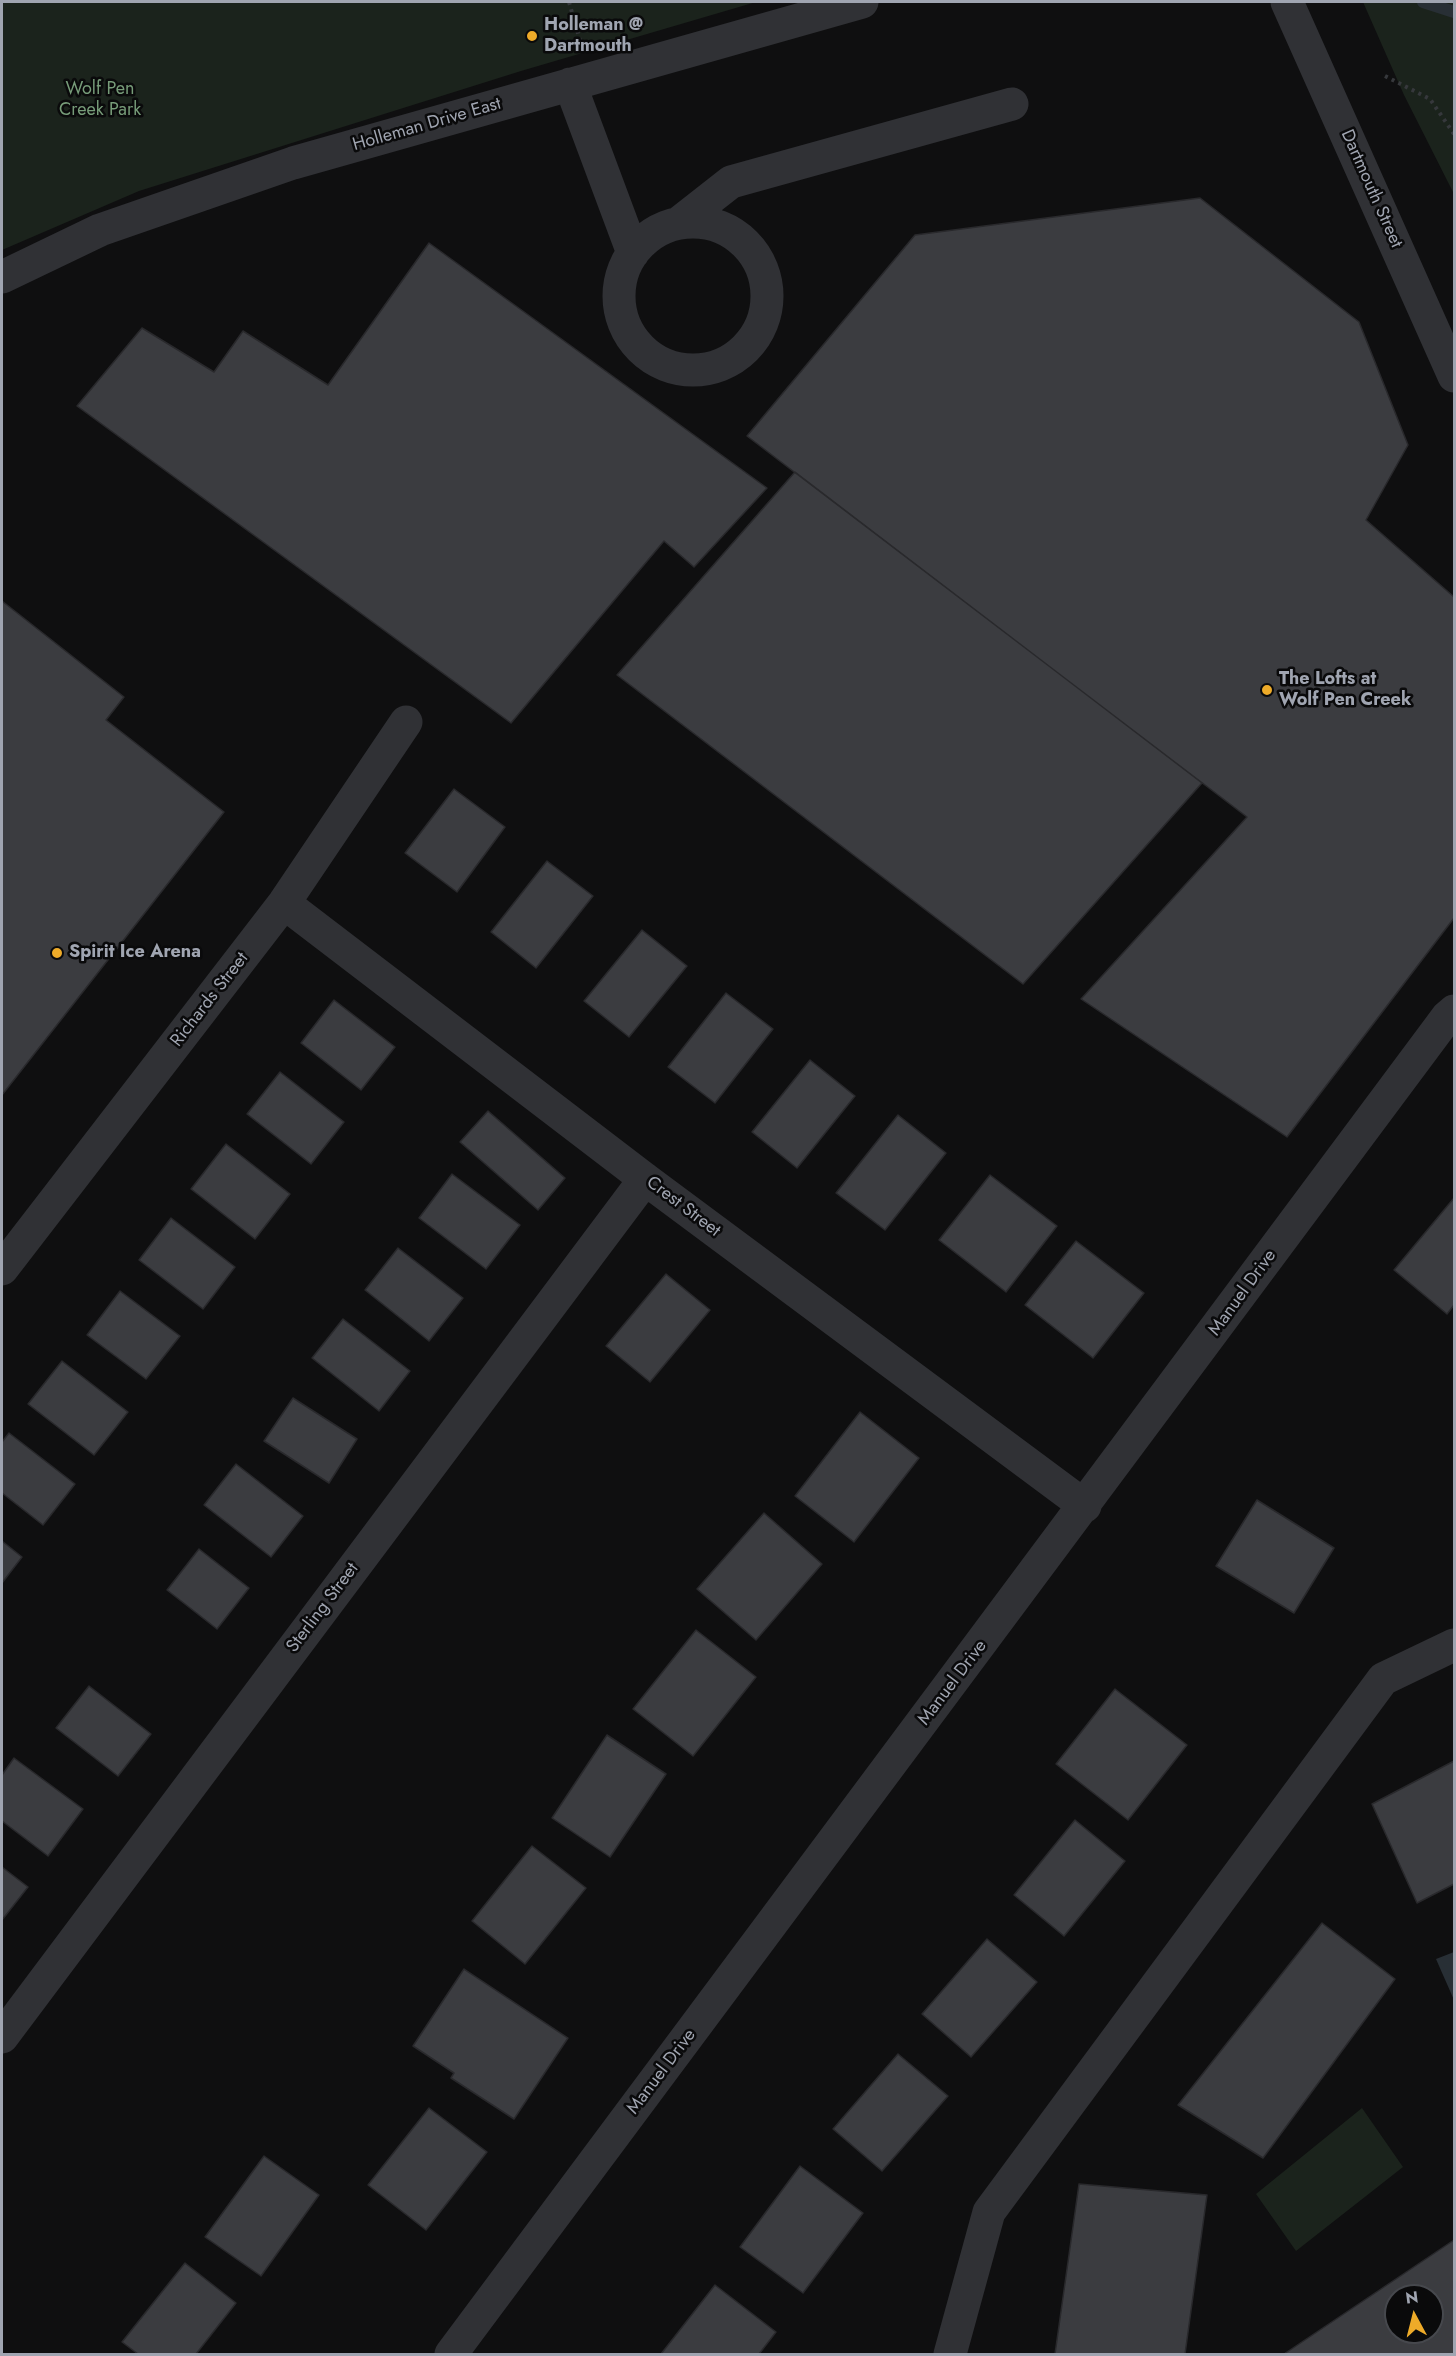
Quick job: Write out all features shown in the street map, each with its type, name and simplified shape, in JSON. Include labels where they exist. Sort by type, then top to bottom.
[{"type":"street","name":"Holleman Drive East","points":[[2,277],[100,230],[293,163],[862,2]]},
{"type":"street","name":"Dartmouth Street","points":[[1287,2],[1455,376]]},
{"type":"street","points":[[570,84],[633,253]]},
{"type":"street","points":[[680,222],[705,222],[728,230],[747,245],[761,265],[768,288],[766,312],[757,335],[741,353],[719,366],[695,370],[670,367],[648,356],[631,338],[621,316],[619,291],[624,267],[638,246],[657,231],[680,222],[730,182],[1012,104]]},
{"type":"street","name":"Richards Street","points":[[2,1269],[284,903],[406,722]]},
{"type":"street","name":"Crest Street","points":[[284,903],[645,1179],[1085,1506]]},
{"type":"street","name":"Manuel Drive","points":[[451,2355],[1447,1017],[1455,1011]]},
{"type":"street","name":"Sterling Street","points":[[2,2037],[645,1179]]},
{"type":"street","points":[[950,2355],[989,2212],[1383,1679],[1455,1645]]},
{"type":"path","points":[[1385,76],[1430,99],[1455,134]]},
{"type":"green space","name":"Wolf Pen Creek Park","points":[[2,2],[756,2],[521,71],[139,191],[2,250]]},
{"type":"green space","points":[[1363,2],[1454,2],[1454,194],[1404,95]]},
{"type":"green space","points":[[1362,2108],[1403,2167],[1296,2251],[1256,2194]]},
{"type":"shaded area","points":[[1454,1952],[1454,2000],[1436,1959]]},
{"type":"building","name":"The Lofts at Wolf Pen Creek","points":[[1200,198],[1359,322],[1408,445],[1366,520],[1454,597],[1454,918],[1287,1137],[1081,999],[1247,817],[747,436],[915,235]]},
{"type":"building","points":[[429,243],[767,488],[694,567],[664,541],[511,723],[77,406],[142,328],[214,372],[243,331],[328,385]]},
{"type":"building","points":[[795,472],[1202,783],[1023,984],[617,675]]},
{"type":"building","name":"Spirit Ice Arena","points":[[2,601],[124,697],[106,720],[224,812],[2,1095]]},
{"type":"building","points":[[454,789],[505,827],[457,892],[405,853]]},
{"type":"building","points":[[547,861],[593,896],[536,968],[491,932]]},
{"type":"building","points":[[642,930],[687,966],[629,1037],[584,1001]]},
{"type":"building","points":[[726,993],[773,1029],[715,1103],[668,1067]]},
{"type":"building","points":[[334,1000],[395,1047],[361,1090],[301,1043]]},
{"type":"building","points":[[810,1060],[855,1096],[797,1168],[752,1132]]},
{"type":"building","points":[[280,1072],[344,1122],[311,1164],[247,1114]]},
{"type":"building","points":[[488,1111],[565,1178],[538,1210],[460,1142]]},
{"type":"building","points":[[898,1115],[946,1153],[885,1230],[836,1193]]},
{"type":"building","points":[[226,1144],[290,1194],[255,1239],[191,1189]]},
{"type":"building","points":[[452,1174],[520,1225],[486,1269],[419,1218]]},
{"type":"building","points":[[990,1175],[1057,1226],[1006,1292],[939,1240]]},
{"type":"building","points":[[1454,1198],[1454,1305],[1447,1314],[1394,1270]]},
{"type":"building","points":[[171,1218],[235,1267],[203,1309],[139,1260]]},
{"type":"building","points":[[1076,1241],[1144,1293],[1093,1358],[1025,1305]]},
{"type":"building","points":[[398,1248],[463,1298],[429,1341],[365,1290]]},
{"type":"building","points":[[666,1274],[710,1310],[650,1382],[606,1346]]},
{"type":"building","points":[[120,1291],[180,1336],[146,1379],[87,1335]]},
{"type":"building","points":[[343,1319],[410,1371],[379,1411],[312,1358]]},
{"type":"building","points":[[62,1361],[128,1412],[94,1455],[28,1404]]},
{"type":"building","points":[[293,1398],[357,1439],[329,1483],[264,1441]]},
{"type":"building","points":[[860,1412],[919,1458],[854,1542],[795,1496]]},
{"type":"building","points":[[9,1433],[75,1484],[43,1525],[2,1493],[2,1442]]},
{"type":"building","points":[[236,1464],[303,1516],[271,1557],[204,1505]]},
{"type":"building","points":[[1257,1500],[1334,1548],[1294,1613],[1216,1566]]},
{"type":"building","points":[[764,1513],[822,1564],[756,1640],[697,1589]]},
{"type":"building","points":[[2,1541],[22,1557],[2,1583]]},
{"type":"building","points":[[199,1549],[249,1588],[217,1629],[167,1590]]},
{"type":"building","points":[[696,1630],[756,1677],[693,1756],[633,1709]]},
{"type":"building","points":[[89,1686],[151,1734],[118,1776],[56,1728]]},
{"type":"building","points":[[1115,1689],[1187,1745],[1128,1820],[1056,1764]]},
{"type":"building","points":[[607,1735],[666,1774],[610,1857],[552,1818]]},
{"type":"building","points":[[14,1758],[83,1809],[48,1856],[2,1821],[2,1775]]},
{"type":"building","points":[[1454,1761],[1454,1884],[1417,1903],[1372,1804]]},
{"type":"building","points":[[1075,1820],[1125,1861],[1064,1936],[1014,1895]]},
{"type":"building","points":[[532,1846],[586,1888],[525,1964],[472,1921]]},
{"type":"building","points":[[2,1867],[28,1887],[2,1920]]},
{"type":"building","points":[[1322,1923],[1395,1979],[1263,2158],[1178,2105]]},
{"type":"building","points":[[987,1939],[1037,1982],[971,2057],[922,2014]]},
{"type":"building","points":[[464,1969],[568,2038],[514,2119],[451,2078],[454,2073],[413,2046]]},
{"type":"building","points":[[898,2054],[948,2096],[882,2171],[833,2129]]},
{"type":"building","points":[[429,2108],[487,2152],[426,2230],[368,2185]]},
{"type":"building","points":[[264,2156],[319,2195],[261,2276],[205,2237]]},
{"type":"building","points":[[800,2166],[863,2213],[803,2293],[740,2247]]},
{"type":"building","points":[[1079,2184],[1207,2195],[1185,2354],[1055,2354]]},
{"type":"building","points":[[1454,2240],[1454,2354],[1284,2354],[1384,2287],[1384,2344],[1444,2344],[1444,2284],[1388,2284]]},
{"type":"building","points":[[185,2263],[236,2303],[196,2354],[138,2354],[122,2342]]},
{"type":"building","points":[[715,2285],[776,2332],[759,2354],[661,2354]]},
{"type":"waterway","points":[[1423,2],[1454,12]]},
{"type":"place","name":"Holleman @ Dartmouth","points":[[532,36]]},
{"type":"place","name":"The Lofts at Wolf Pen Creek","points":[[1267,690]]},
{"type":"place","name":"Spirit Ice Arena","points":[[57,953]]}]
